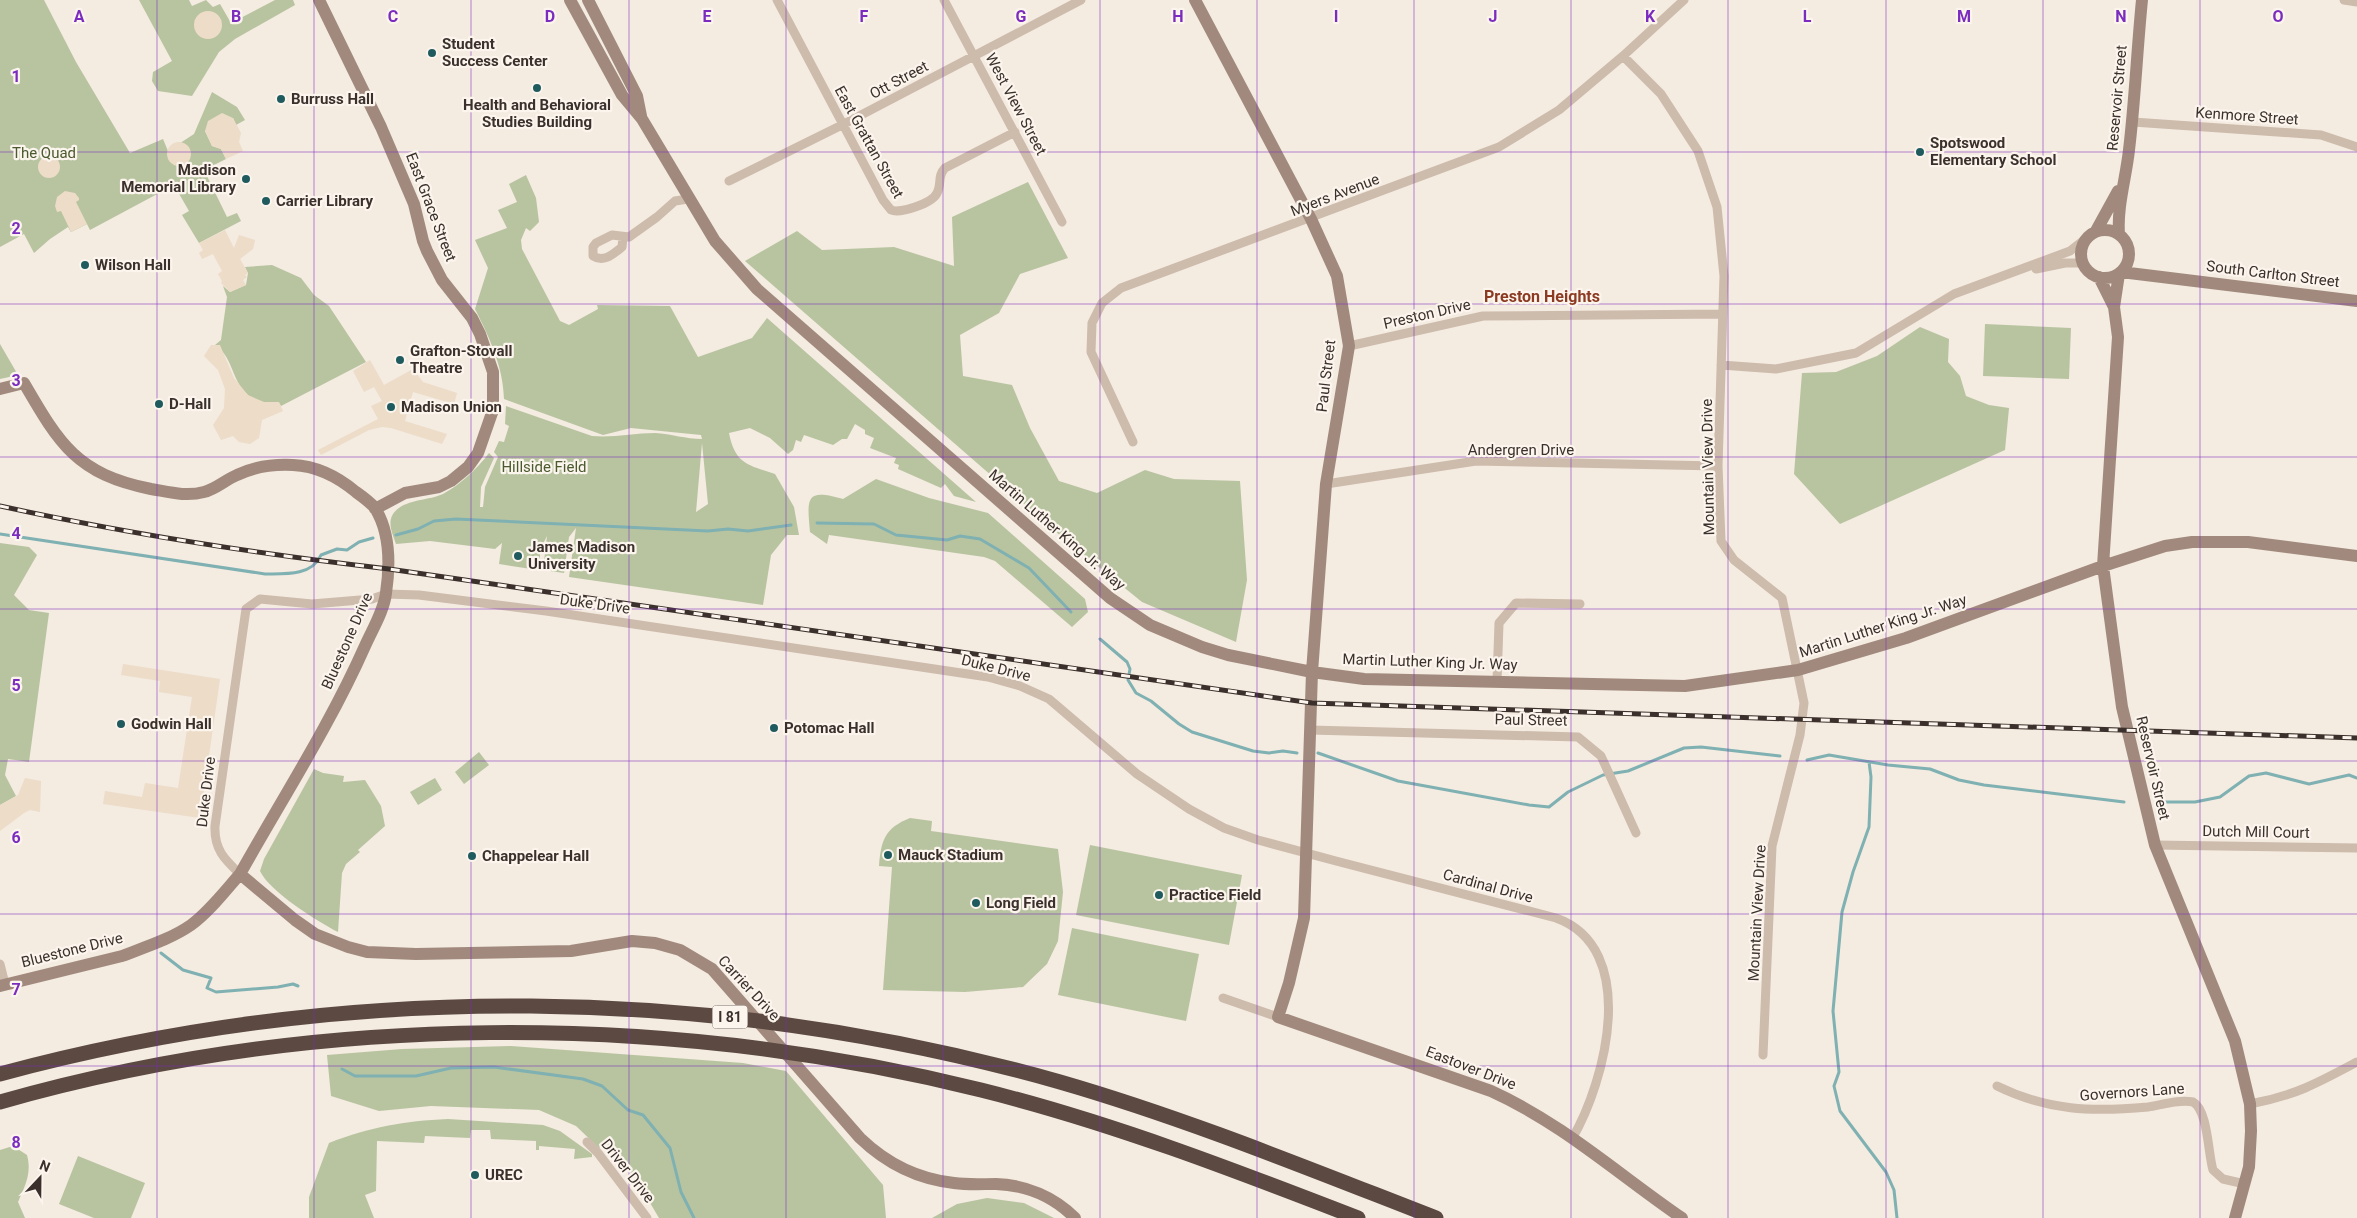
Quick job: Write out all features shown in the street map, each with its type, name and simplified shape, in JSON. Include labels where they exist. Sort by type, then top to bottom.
[{"type":"highway","name":"I 81","points":[[0,1074],[61,1058],[180,1034],[325,1014],[479,1006],[558,1006],[651,1010],[756,1020],[835,1031],[913,1046],[1064,1083],[1205,1130],[1436,1218]]},
{"type":"highway","name":"I 81","points":[[0,1102],[100,1078],[185,1062],[322,1043],[427,1036],[502,1034],[589,1035],[693,1042],[865,1066],[934,1079],[1018,1100],[1135,1135],[1358,1218]]},
{"type":"street","name":"East Grace Street","points":[[320,0],[381,127],[414,204],[425,246],[442,280],[472,318],[480,334],[493,372],[493,410],[478,453],[468,467],[452,481],[439,487],[405,493],[375,509]]},
{"type":"street","name":"Martin Luther King Jr. Way","points":[[570,0],[622,95],[642,119],[688,199],[715,241],[762,294],[1110,598],[1150,625],[1202,647],[1228,655],[1312,672],[1364,679],[1685,686],[1798,670],[1906,638],[2103,566],[2165,546],[2220,541],[2248,542],[2357,556]]},
{"type":"street","name":"Martin Luther King Jr. Way","points":[[588,0],[637,96],[642,119]]},
{"type":"street","name":"East Grattan Street","points":[[778,0],[842,126],[886,205],[891,210],[898,212],[936,196],[939,190],[940,174],[945,168],[1015,132]]},
{"type":"street","name":"West View Street","points":[[944,0],[1062,222]]},
{"type":"street","name":"Ott Street","points":[[728,181],[842,126],[1081,0]]},
{"type":"street","name":"Paul Street","points":[[1195,0],[1311,219],[1337,276],[1349,346],[1326,484],[1312,672],[1304,918],[1290,983],[1278,1017]]},
{"type":"street","name":"Myers Avenue","points":[[1133,442],[1091,352],[1092,323],[1102,304],[1121,288],[1311,219],[1499,147],[1559,110],[1623,56],[1684,0]]},
{"type":"street","name":"Reservoir Street","points":[[2119,234],[2118,219],[2133,122],[2142,0]]},
{"type":"street","points":[[2344,0],[2357,2]]},
{"type":"street","name":"Mountain View Drive","points":[[1623,56],[1662,94],[1698,152],[1717,207],[1724,276],[1718,466],[1721,540],[1734,560],[1782,598],[1804,703],[1803,720],[1772,846],[1763,1055]]},
{"type":"street","name":"Kenmore Street","points":[[2133,122],[2321,135],[2357,147]]},
{"type":"street","name":"Reservoir Street","points":[[2096,231],[2114,201],[2127,168]]},
{"type":"street","points":[[623,237],[631,236],[675,200],[688,199]]},
{"type":"street","points":[[1721,365],[1776,368],[1856,353],[1954,294],[2070,251],[2084,240],[2096,231],[2112,230],[2119,234],[2128,248],[2129,256],[2120,273],[2110,277],[2099,278],[2092,275],[2082,263],[2081,248],[2084,240]]},
{"type":"street","name":"South Carlton Street","points":[[2129,256],[2136,266],[2142,269],[2185,279]]},
{"type":"street","points":[[2008,274],[2065,263],[2082,263]]},
{"type":"street","name":"Reservoir Street","points":[[2120,273],[2114,307],[2118,337],[2103,566],[2122,707],[2155,845],[2235,1042],[2250,1104],[2251,1147],[2245,1184],[2235,1218]]},
{"type":"street","name":"South Carlton Street","points":[[2120,273],[2185,279],[2357,301]]},
{"type":"street","name":"Reservoir Street","points":[[2099,278],[2114,307]]},
{"type":"street","name":"Preston Drive","points":[[1349,346],[1483,316],[1722,314]]},
{"type":"street","points":[[0,389],[24,383],[49,424],[67,448],[85,464],[113,480],[181,494],[197,494],[210,490],[248,470],[261,467],[293,465],[326,472],[344,481],[375,509]]},
{"type":"street","name":"Andergren Drive","points":[[1326,484],[1476,461],[1718,466]]},
{"type":"street","name":"Bluestone Drive","points":[[2,985],[122,956],[182,930],[201,916],[240,874],[352,675],[386,594],[387,547],[375,509]]},
{"type":"street","name":"Duke Drive","points":[[240,874],[219,852],[216,843],[215,826],[246,609],[252,602],[263,598],[312,604],[372,599],[386,594],[418,595],[546,611],[936,668],[1002,680],[1034,691],[1060,706],[1137,774],[1178,802]]},
{"type":"street","points":[[1497,682],[1499,622],[1516,603],[1580,604]]},
{"type":"street","name":"Paul Street","points":[[1310,730],[1578,737],[1600,756],[1636,833]]},
{"type":"street","name":"Cardinal Drive","points":[[1178,802],[1233,832],[1556,918],[1572,925],[1586,936],[1597,952],[1603,966],[1607,988],[1607,1028],[1602,1062],[1595,1090],[1572,1139]]},
{"type":"street","name":"Dutch Mill Court","points":[[2155,845],[2357,848]]},
{"type":"street","name":"Carrier Drive","points":[[240,874],[302,926],[330,941],[359,950],[396,954],[571,951],[618,942],[648,942],[668,946],[691,955],[712,969],[868,1145],[900,1168],[917,1175],[949,1183],[1002,1184],[1024,1188],[1050,1199],[1075,1218]]},
{"type":"street","points":[[0,964],[2,985]]},
{"type":"street","name":"Eastover Drive","points":[[1223,998],[1491,1091],[1540,1115],[1682,1218]]},
{"type":"street","points":[[2250,1104],[2282,1098],[2313,1086],[2357,1062]]},
{"type":"street","name":"Governors Lane","points":[[1997,1086],[2036,1102],[2074,1110],[2109,1110],[2194,1102],[2201,1110],[2213,1170],[2223,1179],[2245,1184]]},
{"type":"street","name":"Driver Drive","points":[[587,1142],[598,1153],[647,1218]]},
{"type":"green space","name":"The Quad","points":[[0,0],[44,0],[76,62],[130,153],[163,139],[168,151],[194,134],[212,92],[237,107],[245,120],[236,125],[233,118],[205,131],[212,146],[221,149],[226,159],[204,170],[227,217],[237,213],[241,221],[199,243],[182,215],[189,211],[174,185],[90,230],[87,224],[71,232],[68,227],[34,253],[24,234],[0,247]]},
{"type":"green space","points":[[139,0],[189,0],[192,6],[206,0],[213,7],[220,4],[231,23],[275,0],[293,0],[295,5],[235,39],[219,52],[192,96],[158,91],[152,81],[153,72],[172,61]]},
{"type":"green space","name":"Hillside Field","points":[[526,175],[536,198],[539,222],[530,231],[526,228],[521,240],[522,249],[560,321],[569,325],[598,309],[597,305],[670,306],[698,357],[752,338],[767,318],[976,502],[954,496],[945,484],[941,488],[898,469],[899,465],[894,463],[896,458],[870,448],[874,438],[865,434],[865,430],[855,424],[847,439],[842,439],[833,445],[804,435],[801,442],[796,440],[793,450],[788,454],[770,438],[750,428],[729,433],[735,451],[744,462],[775,474],[794,507],[799,535],[787,535],[771,555],[763,605],[569,577],[576,528],[569,537],[564,573],[543,570],[547,536],[541,548],[538,570],[499,564],[502,543],[495,549],[430,541],[396,544],[391,529],[391,518],[397,509],[409,503],[437,496],[450,490],[468,476],[489,453],[494,458],[481,487],[480,507],[483,507],[485,487],[498,457],[494,452],[499,441],[504,442],[509,426],[505,424],[506,406],[592,436],[655,433],[702,439],[701,435],[631,428],[603,435],[504,399],[501,375],[491,342],[475,309],[488,268],[475,240],[507,228],[498,210],[517,202],[509,184]],"holes":[[[702,443],[708,504],[696,512]]]},
{"type":"green space","points":[[1028,182],[1068,258],[1020,274],[999,313],[960,335],[963,376],[1012,385],[1030,428],[1059,481],[1097,493],[1145,470],[1174,479],[1240,481],[1247,580],[1236,642],[1142,602],[1063,538],[745,261],[797,231],[822,250],[894,247],[954,266],[952,217]]},
{"type":"green space","points":[[272,265],[301,278],[314,295],[329,306],[366,362],[281,406],[279,403],[263,402],[251,397],[243,390],[223,352],[215,345],[221,340],[227,297],[223,286],[230,292],[246,285],[248,273],[245,267]]},
{"type":"green space","points":[[1985,324],[2071,328],[2069,379],[1983,376]]},
{"type":"green space","points":[[1920,327],[1949,339],[1948,362],[1960,376],[1966,396],[1989,405],[2009,408],[2005,450],[1840,524],[1794,474],[1802,373],[1836,372],[1877,356]]},
{"type":"green space","points":[[0,344],[18,375],[0,379]]},
{"type":"green space","points":[[876,479],[929,498],[988,513],[1085,599],[1088,612],[1072,627],[995,561],[984,557],[829,535],[827,544],[810,532],[809,504],[811,499],[821,495],[843,499]]},
{"type":"green space","points":[[0,543],[29,547],[37,555],[14,595],[29,610],[49,613],[29,762],[8,759],[5,775],[16,796],[0,805]]},
{"type":"green space","points":[[479,752],[489,765],[464,784],[455,772]]},
{"type":"green space","points":[[314,769],[323,773],[344,776],[343,782],[365,780],[381,806],[385,826],[358,850],[360,852],[346,864],[342,873],[338,932],[307,914],[283,896],[273,888],[260,871],[264,859]]},
{"type":"green space","points":[[435,778],[442,790],[418,805],[410,792]]},
{"type":"green space","name":"Long Field","points":[[910,818],[932,821],[931,831],[1058,849],[1063,892],[1058,941],[1047,964],[1023,987],[965,992],[883,990],[892,867],[879,866],[881,849],[890,831]]},
{"type":"green space","name":"Practice Field","points":[[1090,845],[1242,875],[1229,945],[1076,915]]},
{"type":"green space","name":"Practice Field","points":[[1072,928],[1199,954],[1186,1021],[1058,995]]},
{"type":"green space","points":[[511,1046],[743,1063],[786,1071],[883,1185],[886,1218],[659,1218],[636,1179],[606,1143],[599,1148],[576,1126],[539,1110],[431,1106],[379,1111],[331,1096],[327,1055],[402,1049]]},
{"type":"green space","points":[[448,1119],[543,1125],[560,1131],[592,1154],[592,1157],[574,1159],[575,1149],[539,1146],[539,1150],[536,1150],[536,1141],[491,1139],[490,1130],[471,1130],[470,1138],[425,1136],[424,1143],[377,1141],[376,1191],[365,1195],[374,1218],[309,1218],[309,1197],[329,1143],[387,1126],[417,1121]]},
{"type":"green space","points":[[13,1146],[27,1155],[29,1168],[27,1179],[18,1202],[25,1218],[0,1218],[0,1150]]},
{"type":"green space","points":[[78,1156],[145,1183],[131,1218],[94,1218],[59,1204]]},
{"type":"green space","points":[[987,1198],[1024,1203],[1054,1218],[932,1218],[957,1204]]},
{"type":"shaded area","points":[[208,11],[218,15],[222,25],[218,35],[208,39],[198,35],[194,25],[198,15]]},
{"type":"shaded area","points":[[222,113],[233,118],[241,133],[239,142],[243,151],[226,159],[221,149],[212,146],[205,131],[208,121]]},
{"type":"shaded area","points":[[179,142],[187,146],[191,154],[187,162],[179,166],[171,162],[167,154],[171,146]]},
{"type":"shaded area","points":[[49,156],[59,163],[60,167],[53,177],[49,178],[39,171],[38,167],[45,157]]},
{"type":"shaded area","points":[[65,191],[75,193],[79,198],[76,202],[87,224],[71,232],[61,211],[57,212],[55,206],[57,197]]},
{"type":"shaded area","points":[[225,230],[234,248],[239,235],[255,240],[253,249],[240,259],[248,273],[245,275],[247,277],[243,280],[246,285],[230,292],[221,283],[222,281],[218,274],[222,271],[213,254],[202,259],[199,253],[203,250],[199,243]]},
{"type":"shaded area","points":[[211,345],[220,345],[234,378],[248,395],[264,402],[279,402],[283,411],[262,420],[259,438],[250,444],[239,442],[233,436],[221,440],[213,425],[224,408],[225,389],[218,370],[204,356]]},
{"type":"shaded area","points":[[370,360],[384,385],[413,369],[423,382],[457,393],[454,404],[413,392],[405,421],[447,434],[442,444],[382,427],[369,430],[321,455],[318,450],[378,419],[371,406],[382,401],[374,387],[364,392],[353,371]]},
{"type":"shaded area","points":[[123,664],[220,679],[200,818],[103,804],[105,791],[142,797],[145,783],[178,788],[192,697],[159,692],[160,681],[121,675]]},
{"type":"shaded area","points":[[25,778],[41,781],[40,812],[30,810],[0,831],[0,805],[18,795]]},
{"type":"waterway","points":[[396,535],[418,529],[434,521],[456,519],[708,531],[728,529],[748,531],[791,525]]},
{"type":"waterway","points":[[817,523],[874,524],[896,535],[947,540],[960,536],[980,539],[1029,568],[1071,612]]},
{"type":"waterway","points":[[0,534],[265,574],[289,574],[305,570],[317,562],[321,555],[337,549],[347,550],[359,542],[373,538]]},
{"type":"waterway","points":[[1100,639],[1127,662],[1130,669],[1128,680],[1136,693],[1151,701],[1192,732],[1253,751],[1297,753]]},
{"type":"waterway","points":[[1318,753],[1398,781],[1549,807],[1568,792],[1603,775],[1628,771],[1684,748],[1701,747],[1780,756]]},
{"type":"waterway","points":[[1807,760],[1829,755],[1888,765],[1930,769],[1959,780],[1984,785],[2124,802]]},
{"type":"waterway","points":[[1869,762],[1871,777],[1869,827],[1853,872],[1842,912],[1833,1011],[1839,1072],[1834,1086],[1840,1111],[1886,1172],[1894,1190],[1897,1218]]},
{"type":"waterway","points":[[2159,802],[2195,802],[2220,797],[2249,776],[2266,773],[2309,784],[2349,775],[2357,778]]},
{"type":"waterway","points":[[161,953],[183,970],[211,978],[207,988],[216,992],[293,984],[298,986]]},
{"type":"waterway","points":[[342,1069],[355,1076],[416,1076],[451,1068],[494,1067],[583,1079],[602,1086],[628,1110],[643,1115],[670,1148],[681,1192],[694,1218]]},
{"type":"railway","points":[[0,506],[96,526],[243,550],[389,569],[1312,703],[2357,738]]},
{"type":"place","name":"Student Success Center","points":[[432,53]]},
{"type":"place","name":"Health and Behavioral Studies Building","points":[[537,88]]},
{"type":"place","name":"Burruss Hall","points":[[281,99]]},
{"type":"place","name":"Spotswood Elementary School","points":[[1920,152]]},
{"type":"place","name":"Madison Memorial Library","points":[[246,179]]},
{"type":"place","name":"Carrier Library","points":[[266,201]]},
{"type":"place","name":"Wilson Hall","points":[[85,265]]},
{"type":"place","name":"Grafton-Stovall Theatre","points":[[400,360]]},
{"type":"place","name":"D-Hall","points":[[159,404]]},
{"type":"place","name":"Madison Union","points":[[391,407]]},
{"type":"place","name":"James Madison University","points":[[518,556]]},
{"type":"place","name":"Godwin Hall","points":[[121,724]]},
{"type":"place","name":"Potomac Hall","points":[[774,728]]},
{"type":"place","name":"Mauck Stadium","points":[[888,855]]},
{"type":"place","name":"Chappelear Hall","points":[[472,856]]},
{"type":"place","name":"Practice Field","points":[[1159,895]]},
{"type":"place","name":"Long Field","points":[[976,903]]},
{"type":"place","name":"UREC","points":[[475,1175]]},
{"type":"district","name":"Preston Heights","points":[[1542,296]]}]
